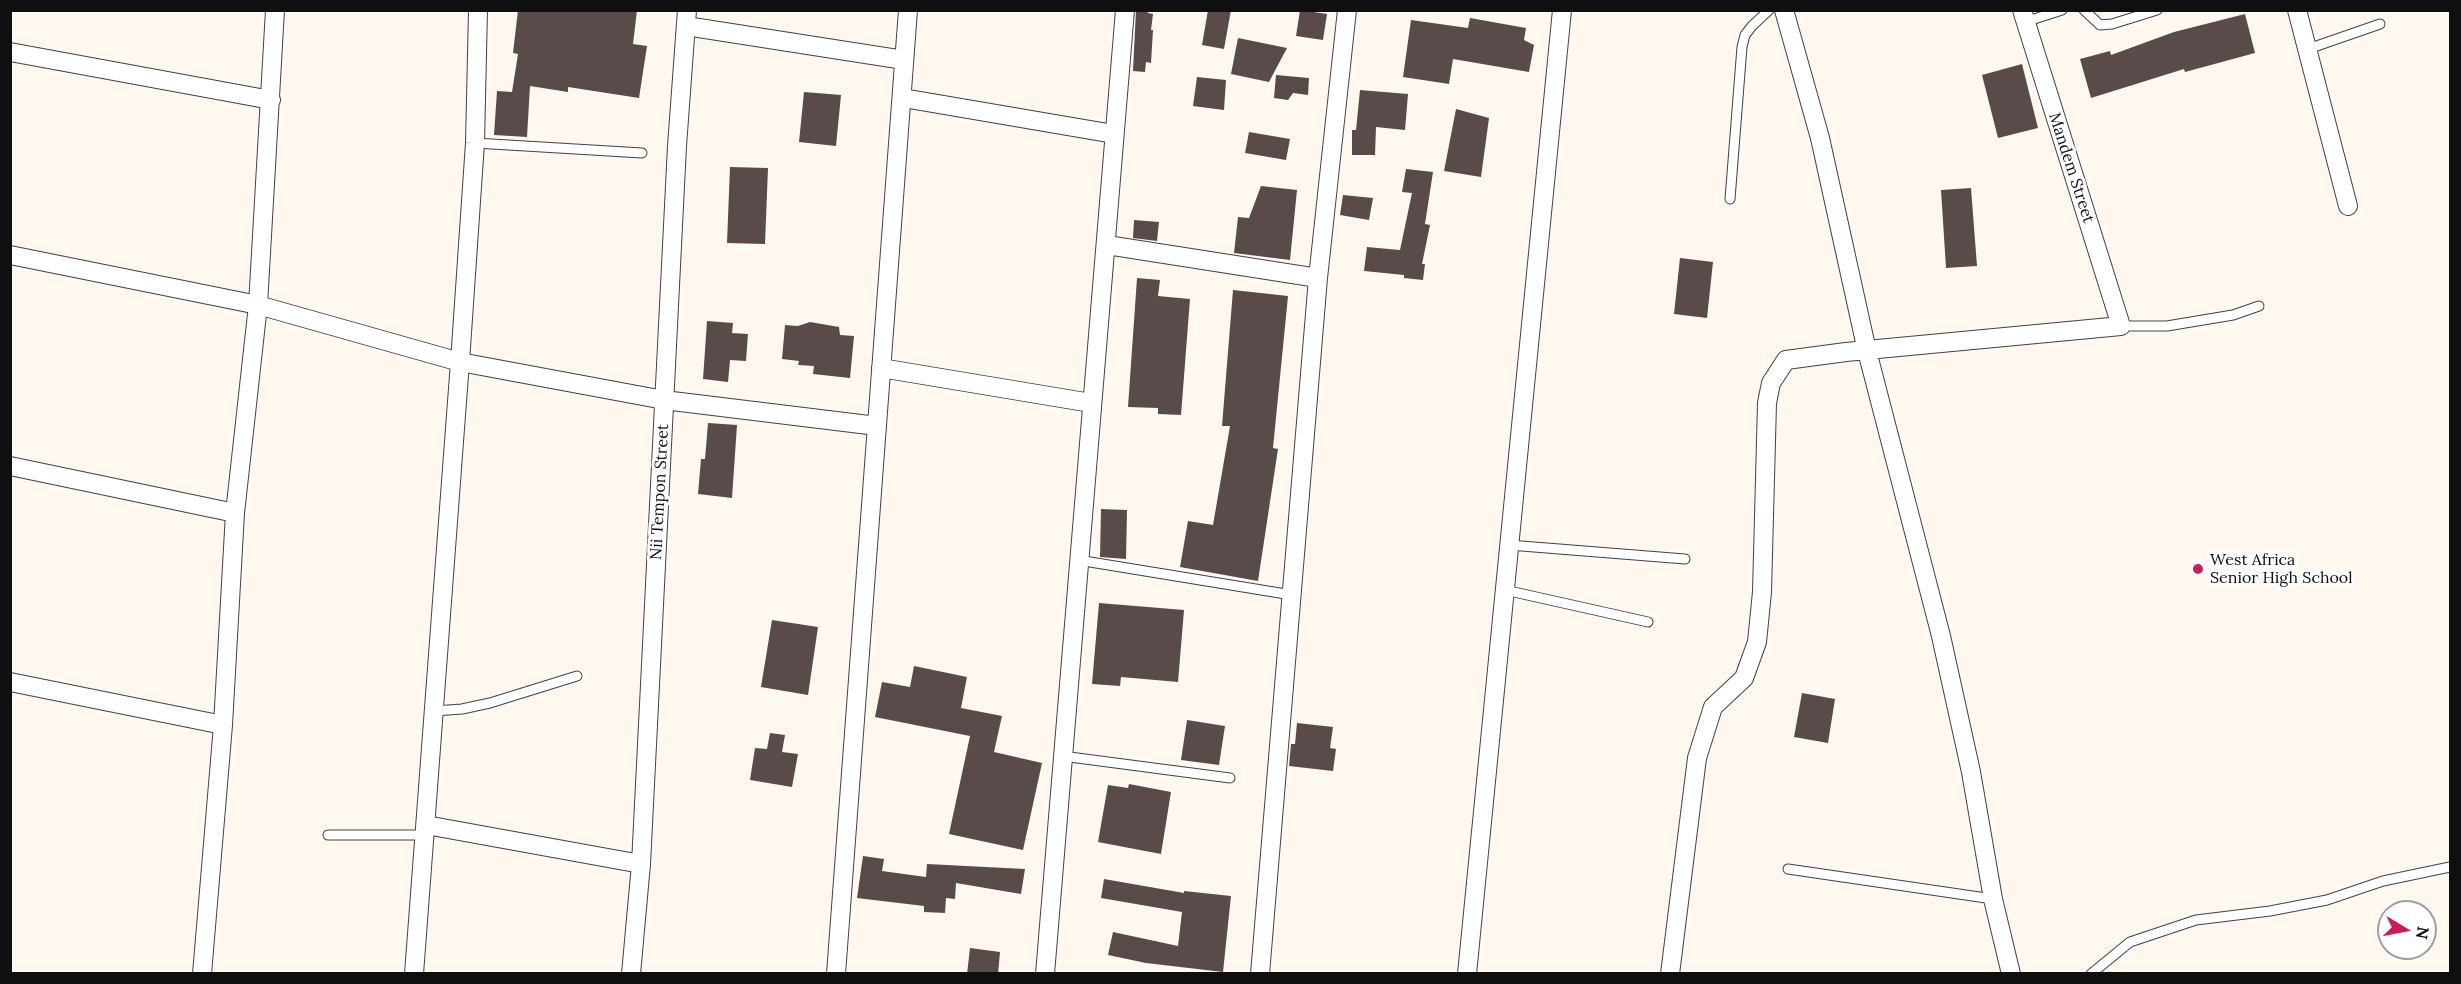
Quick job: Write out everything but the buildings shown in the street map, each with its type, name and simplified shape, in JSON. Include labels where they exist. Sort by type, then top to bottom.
[{"type":"street","points":[[202,974],[223,725],[235,513],[258,305],[275,10]]},
{"type":"street","points":[[414,974],[475,143],[478,10]]},
{"type":"street","points":[[836,974],[908,10]]},
{"type":"street","points":[[1045,974],[1125,10]]},
{"type":"street","points":[[1260,974],[1318,278],[1347,10]]},
{"type":"street","points":[[1467,974],[1562,10]]},
{"type":"street","points":[[1784,10],[1820,138],[1867,351],[1941,636],[2011,974]]},
{"type":"street","points":[[2297,10],[2348,206]]},
{"type":"street","name":"Mandem Street","points":[[2023,16],[2121,326]]},
{"type":"street","points":[[686,18],[904,60]]},
{"type":"street","name":"Nii Tempon Street","points":[[631,974],[641,864],[677,146],[686,18]]},
{"type":"street","points":[[10,52],[271,100]]},
{"type":"street","points":[[903,98],[1114,134]]},
{"type":"street","points":[[1107,245],[1318,278]]},
{"type":"street","points":[[10,255],[258,305],[460,362],[664,400],[877,426]]},
{"type":"street","points":[[1670,974],[1697,758],[1713,707],[1744,678],[1756,642],[1762,592],[1767,403],[1771,382],[1786,360],[2121,326]]},
{"type":"street","points":[[881,368],[1091,404]]},
{"type":"street","points":[[10,466],[235,513]]},
{"type":"street","points":[[10,682],[223,725]]},
{"type":"street","points":[[425,830],[641,864]]},
{"type":"lane","points":[[1731,199],[1742,47],[1745,35],[1769,10]]},
{"type":"lane","points":[[2023,16],[2062,10]]},
{"type":"lane","points":[[2084,10],[2100,25],[2112,24],[2157,10]]},
{"type":"lane","points":[[2308,49],[2380,24]]},
{"type":"lane","points":[[475,143],[642,153]]},
{"type":"lane","points":[[2121,326],[2167,326],[2233,315],[2259,306]]},
{"type":"lane","points":[[1509,545],[1685,559]]},
{"type":"lane","points":[[1078,560],[1292,595]]},
{"type":"lane","points":[[1505,590],[1648,622]]},
{"type":"lane","points":[[434,711],[462,709],[490,703],[577,676]]},
{"type":"lane","points":[[1062,756],[1230,778]]},
{"type":"lane","points":[[328,835],[425,830]]},
{"type":"lane","points":[[2091,974],[2130,942],[2196,920],[2270,911],[2327,900],[2383,881],[2451,867]]},
{"type":"lane","points":[[1788,869],[1994,899]]},
{"type":"place","name":"West Africa Senior High School","points":[[2198,569]]}]
